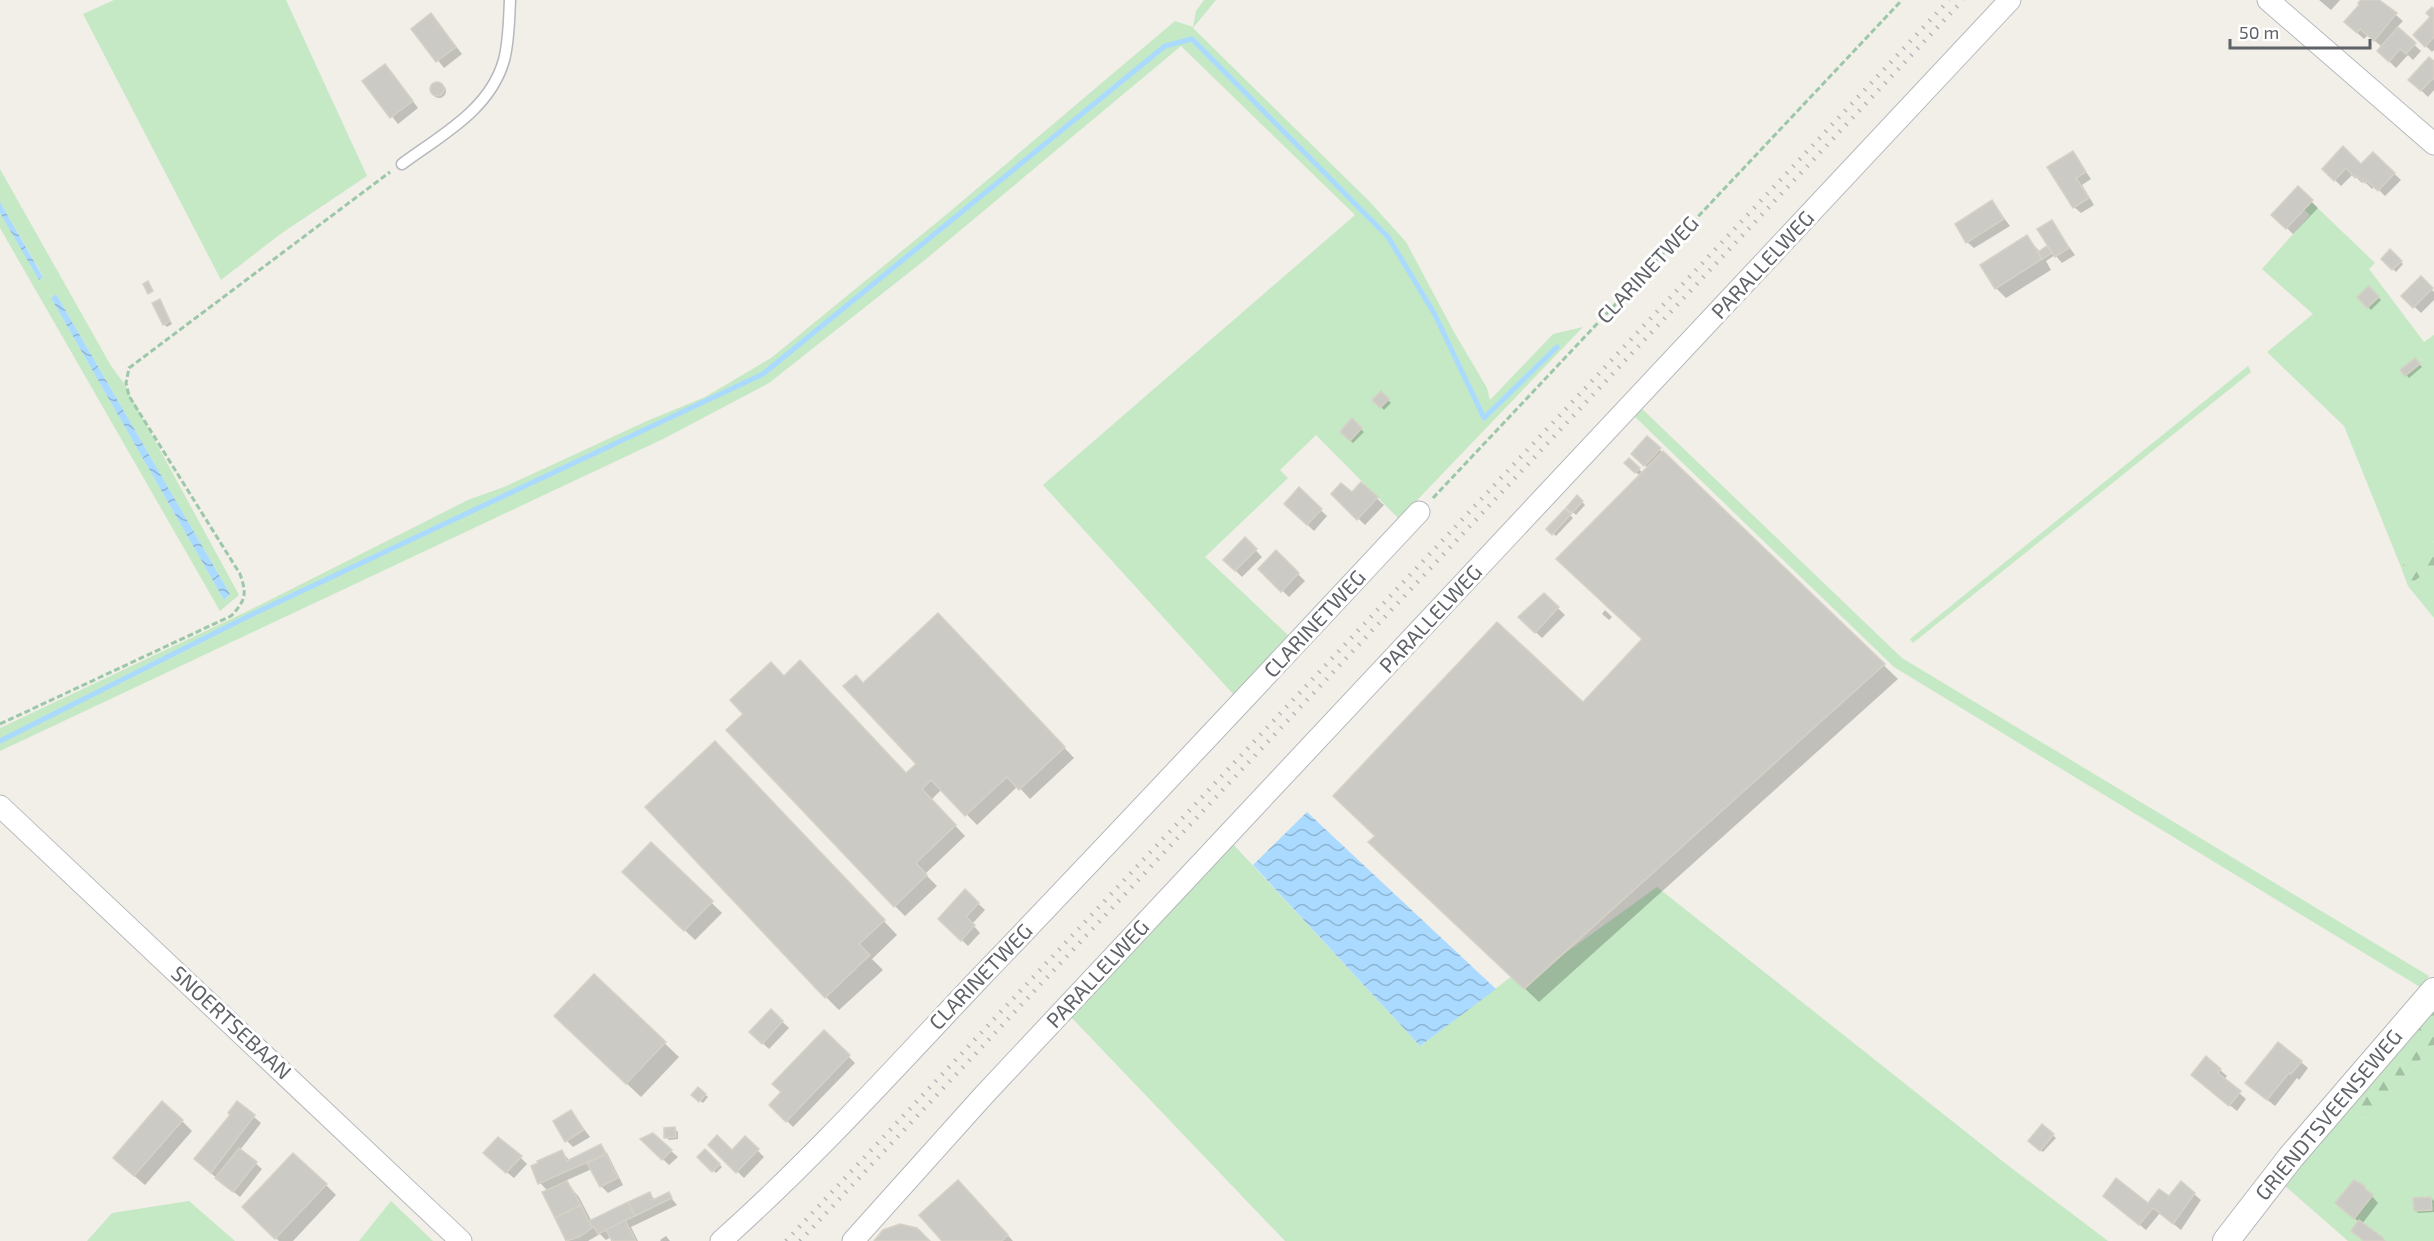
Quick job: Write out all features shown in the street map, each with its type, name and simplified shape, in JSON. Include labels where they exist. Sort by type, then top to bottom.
[{"type":"street","name":"PARALLELWEG","points":[[854,1241],[984,1095],[2010,0]]},
{"type":"street","points":[[2268,0],[2434,144]]},
{"type":"street","name":"CLARINETWEG","points":[[721,1241],[760,1207],[831,1135],[1097,856],[1419,512]]},
{"type":"street","name":"SNOERTSEBAAN","points":[[0,806],[461,1241]]},
{"type":"street","name":"GRIENDTSVEENSEWEG","points":[[2226,1241],[2291,1157],[2434,991]]},
{"type":"lane","points":[[402,164],[467,116],[481,103],[494,85],[504,60],[510,0]]},
{"type":"path","name":"CLARINETWEG","points":[[1419,512],[1902,0]]},
{"type":"path","points":[[0,724],[231,616],[242,604],[246,590],[240,574],[129,396],[126,383],[129,368],[402,164]]},
{"type":"green space","points":[[114,0],[286,0],[367,176],[279,235],[221,280],[83,14]]},
{"type":"green space","points":[[1204,0],[1216,0],[1193,28],[1370,202],[1406,242],[1487,388],[1490,400],[1553,334],[1583,327],[1399,519],[1316,435],[1280,470],[1288,478],[1205,557],[1289,636],[1234,695],[1043,485],[1355,215],[1181,46],[926,259],[769,383],[663,439],[0,751],[0,728],[248,611],[468,500],[504,487],[705,397],[771,358],[947,214],[1175,21],[1193,27],[1196,11]]},
{"type":"green space","points":[[0,169],[111,366],[123,382],[239,595],[220,611],[0,228],[0,213],[39,279],[43,276],[0,202]],"holes":[[[56,294],[230,594],[224,600],[51,298]]]},
{"type":"green space","points":[[2302,193],[2375,263],[2369,269],[2424,342],[2434,335],[2434,541],[2401,567],[2344,426],[2267,352],[2313,314],[2262,269],[2310,215],[2295,202]]},
{"type":"green space","points":[[2248,366],[2251,372],[1913,643],[1910,639]]},
{"type":"green space","points":[[1637,404],[1902,658],[2429,976],[2420,987],[1894,667],[1630,412]]},
{"type":"green space","points":[[2434,541],[2434,566],[2408,586],[2401,567]]},
{"type":"green space","points":[[2434,566],[2434,618],[2408,586]]},
{"type":"green space","points":[[1231,842],[1420,1046],[1512,976],[1521,985],[1657,887],[2010,1167],[2108,1241],[1285,1241],[1070,1016]]},
{"type":"green space","points":[[2434,998],[2434,1045],[2365,1119],[2340,1104]]},
{"type":"green space","points":[[2434,1045],[2434,1241],[2348,1241],[2284,1185],[2340,1104],[2365,1119]]},
{"type":"green space","points":[[189,1201],[235,1241],[87,1241],[112,1213]]},
{"type":"green space","points":[[391,1201],[433,1241],[359,1241]]},
{"type":"water","points":[[0,202],[43,277],[39,280],[0,213]]},
{"type":"water","points":[[56,294],[230,594],[224,600],[51,298]]},
{"type":"water","points":[[1307,812],[1496,989],[1420,1046],[1253,865]]},
{"type":"building","points":[[2361,0],[2379,0],[2397,13],[2374,41],[2360,29],[2357,33],[2344,22]]},
{"type":"building","points":[[2432,7],[2434,9],[2434,37],[2425,47],[2413,35],[2430,17],[2426,13]]},
{"type":"building","points":[[431,13],[456,47],[436,62],[411,29]]},
{"type":"building","points":[[2398,27],[2416,43],[2406,54],[2400,49],[2389,62],[2377,51]]},
{"type":"building","points":[[2429,57],[2434,61],[2434,80],[2433,78],[2421,91],[2408,80]]},
{"type":"building","points":[[385,64],[413,101],[390,118],[362,81]]},
{"type":"building","points":[[437,82],[442,84],[444,89],[442,94],[437,96],[432,94],[430,89],[432,84]]},
{"type":"building","points":[[2343,146],[2361,164],[2373,152],[2395,173],[2378,191],[2367,181],[2365,183],[2357,176],[2355,178],[2346,168],[2334,181],[2322,169]]},
{"type":"building","points":[[2073,151],[2086,172],[2076,178],[2089,198],[2073,208],[2047,167]]},
{"type":"building","points":[[2298,186],[2313,200],[2286,229],[2271,215]]},
{"type":"building","points":[[1992,200],[2004,219],[1966,243],[1955,224]]},
{"type":"building","points":[[2052,220],[2069,248],[2055,257],[2037,229]]},
{"type":"building","points":[[2027,235],[2042,259],[1995,289],[1980,265]]},
{"type":"building","points":[[2047,246],[2052,253],[2042,259],[2038,252]]},
{"type":"building","points":[[2390,249],[2402,261],[2392,270],[2381,259]]},
{"type":"building","points":[[2421,276],[2433,288],[2413,308],[2401,296]]},
{"type":"building","points":[[148,281],[153,291],[148,294],[143,284]]},
{"type":"building","points":[[2369,286],[2379,297],[2367,308],[2357,297]]},
{"type":"building","points":[[160,299],[170,321],[163,325],[152,303]]},
{"type":"building","points":[[2415,358],[2420,364],[2405,376],[2400,370]]},
{"type":"building","points":[[1381,391],[1389,399],[1380,408],[1372,400]]},
{"type":"building","points":[[1352,418],[1362,428],[1350,441],[1340,432]]},
{"type":"building","points":[[1647,436],[1661,448],[1644,466],[1631,454]]},
{"type":"building","points":[[1663,451],[1885,664],[1524,989],[1368,842],[1375,836],[1333,796],[1497,622],[1583,702],[1642,639],[1556,559]]},
{"type":"building","points":[[1629,458],[1640,468],[1635,473],[1624,463]]},
{"type":"building","points":[[1361,482],[1378,497],[1357,520],[1331,494],[1341,483],[1352,492]]},
{"type":"building","points":[[1299,487],[1322,509],[1307,525],[1284,504]]},
{"type":"building","points":[[1577,495],[1583,501],[1572,513],[1566,508]]},
{"type":"building","points":[[1565,509],[1571,514],[1552,535],[1546,529]]},
{"type":"building","points":[[1245,537],[1257,549],[1235,571],[1223,560]]},
{"type":"building","points":[[1276,550],[1299,573],[1281,592],[1258,569]]},
{"type":"building","points":[[1544,593],[1559,607],[1535,633],[1518,617]]},
{"type":"building","points":[[938,613],[1065,747],[1019,790],[1007,777],[965,816],[931,780],[922,789],[956,825],[916,863],[927,875],[894,907],[726,730],[743,714],[730,700],[771,662],[784,676],[800,660],[906,773],[916,764],[843,686],[856,675],[863,683]]},
{"type":"building","points":[[715,741],[885,920],[859,944],[870,955],[825,998],[645,807]]},
{"type":"building","points":[[651,842],[713,901],[684,931],[622,872]]},
{"type":"building","points":[[965,889],[979,903],[966,917],[975,925],[961,941],[938,919]]},
{"type":"building","points":[[594,974],[666,1042],[626,1084],[554,1016]]},
{"type":"building","points":[[771,1009],[783,1021],[762,1044],[749,1032]]},
{"type":"building","points":[[824,1030],[850,1055],[786,1122],[769,1105],[781,1092],[772,1084]]},
{"type":"building","points":[[2278,1042],[2302,1061],[2267,1100],[2245,1083]]},
{"type":"building","points":[[2206,1056],[2221,1069],[2218,1073],[2241,1091],[2229,1106],[2191,1075]]},
{"type":"building","points":[[698,1087],[706,1094],[699,1102],[691,1095]]},
{"type":"building","points":[[162,1101],[183,1120],[134,1176],[113,1158]]},
{"type":"building","points":[[237,1101],[255,1115],[211,1173],[194,1159],[230,1115],[228,1113]]},
{"type":"building","points":[[571,1110],[584,1130],[565,1142],[553,1121]]},
{"type":"building","points":[[2042,1124],[2054,1134],[2040,1151],[2028,1141]]},
{"type":"building","points":[[675,1127],[676,1137],[664,1138],[664,1128]]},
{"type":"building","points":[[653,1133],[672,1150],[662,1160],[640,1139]]},
{"type":"building","points":[[717,1135],[732,1150],[745,1136],[759,1149],[736,1173],[708,1145]]},
{"type":"building","points":[[498,1137],[522,1156],[506,1173],[483,1153]]},
{"type":"building","points":[[601,1144],[606,1154],[538,1184],[531,1166],[538,1163],[537,1161],[562,1150],[567,1161]]},
{"type":"building","points":[[239,1148],[257,1162],[233,1192],[215,1178]]},
{"type":"building","points":[[705,1149],[720,1164],[712,1172],[697,1157]]},
{"type":"building","points":[[293,1153],[327,1184],[275,1239],[242,1207]]},
{"type":"building","points":[[606,1154],[618,1178],[600,1187],[587,1163]]},
{"type":"building","points":[[2116,1178],[2148,1203],[2159,1189],[2169,1196],[2181,1181],[2195,1193],[2173,1224],[2153,1208],[2139,1225],[2103,1196]]},
{"type":"building","points":[[958,1180],[1008,1235],[1002,1241],[942,1241],[919,1215]]},
{"type":"building","points":[[2354,1180],[2365,1186],[2365,1189],[2373,1195],[2354,1219],[2335,1203]]},
{"type":"building","points":[[567,1181],[581,1205],[555,1218],[542,1192]]},
{"type":"building","points":[[650,1192],[653,1200],[669,1192],[672,1198],[635,1216],[628,1202]]},
{"type":"building","points":[[2431,1197],[2432,1210],[2414,1211],[2413,1198]]},
{"type":"building","points":[[628,1202],[635,1216],[598,1234],[594,1227],[592,1228],[589,1221]]},
{"type":"building","points":[[581,1205],[592,1228],[579,1237],[566,1241],[555,1218]]},
{"type":"building","points":[[625,1220],[636,1241],[612,1241],[606,1230]]},
{"type":"building","points":[[2359,1220],[2385,1241],[2364,1241],[2351,1231]]},
{"type":"building","points":[[900,1224],[917,1228],[930,1241],[874,1241],[883,1230]]},
{"type":"waterway","points":[[0,741],[251,615],[763,374],[1165,46],[1192,39],[1388,237],[1434,313],[1484,418],[1557,347]]},
{"type":"railway","points":[[786,1241],[1949,0]]},
{"type":"railway","points":[[800,1241],[1963,0]]}]
